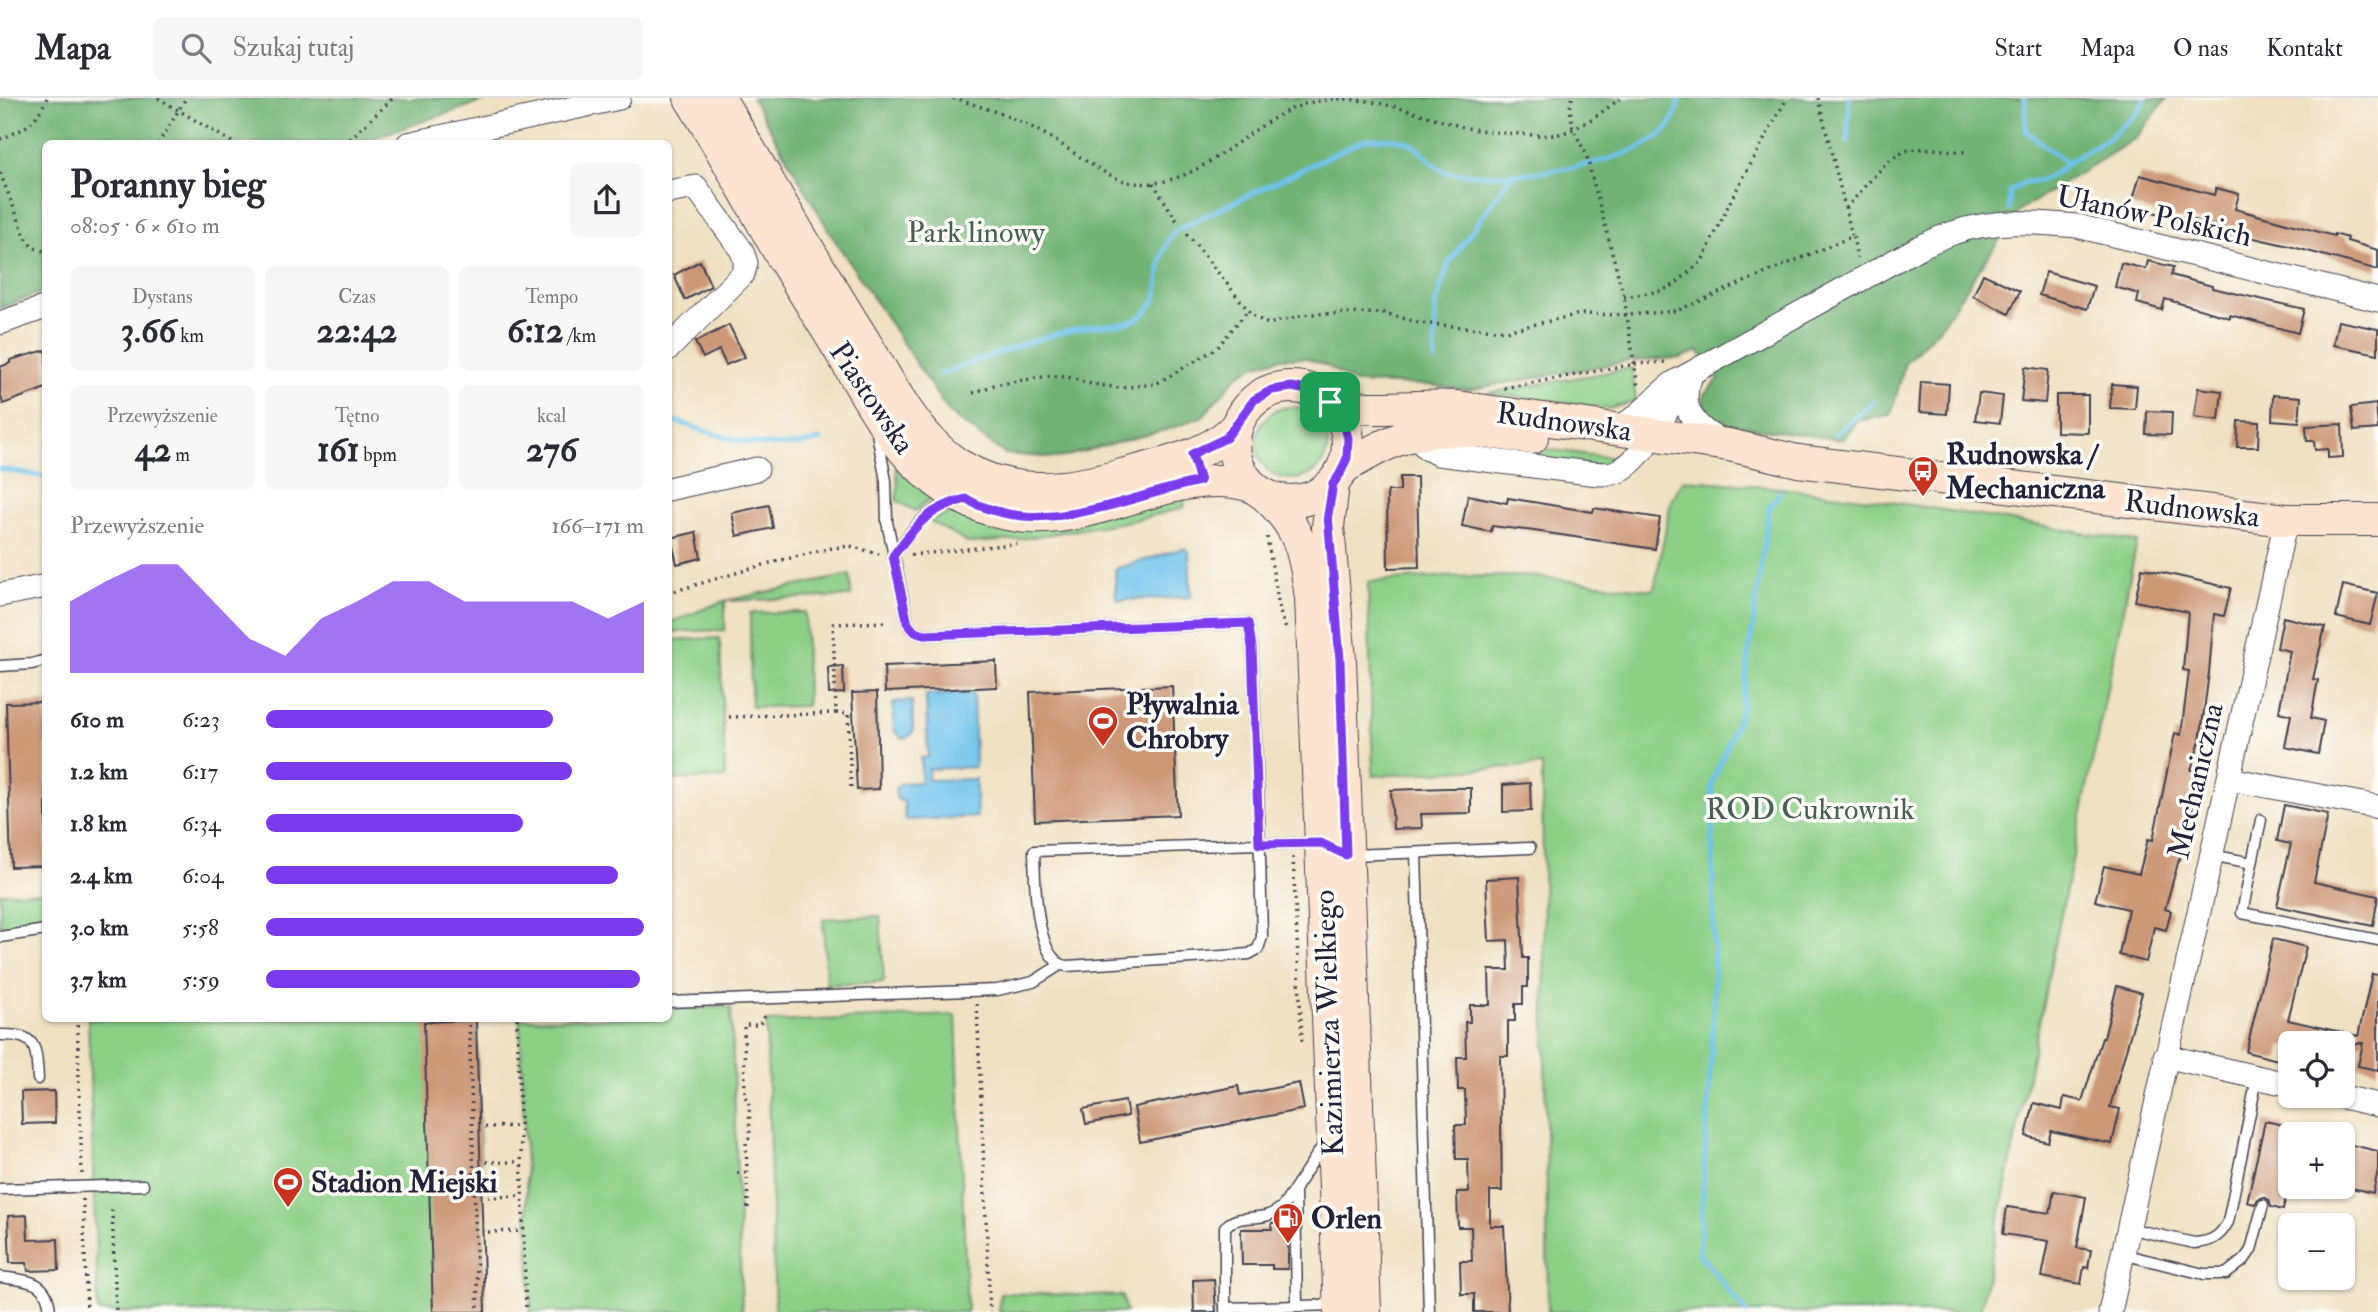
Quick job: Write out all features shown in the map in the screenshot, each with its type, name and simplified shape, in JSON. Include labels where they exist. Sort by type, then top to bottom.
[{"type":"main road","name":"Piastowska","points":[[696,100],[779,252],[865,392],[898,443],[923,471],[947,489],[977,505],[1008,514],[1053,517],[1078,514],[1200,481],[1224,480],[1260,502]]},
{"type":"main road","name":"Piastowska","points":[[696,100],[816,263],[894,390],[924,433],[957,464],[978,475],[1026,489],[1073,488],[1157,466],[1204,450],[1226,438],[1237,425]]},
{"type":"main road","points":[[1292,387],[1312,391],[1330,402],[1342,418],[1348,438],[1349,448],[1338,476],[1319,494],[1302,500],[1260,502],[1236,458],[1234,436],[1247,408],[1254,400],[1282,388],[1292,387]]},
{"type":"main road","name":"Rudnowska","points":[[1330,402],[1362,409],[1433,405],[1457,407],[1612,429],[1646,444],[1718,462],[1798,461]]},
{"type":"main road","name":"Rudnowska","points":[[1338,476],[1397,440],[1413,435],[1451,431],[1646,444],[1729,445],[1798,461],[2286,520],[2378,520]]},
{"type":"main road","name":"Kazimierza Wielkiego","points":[[1338,476],[1328,527],[1340,660],[1334,849],[1333,1129],[1352,1308]]},
{"type":"main road","name":"Kazimierza Wielkiego","points":[[1260,502],[1289,520],[1302,547],[1310,586],[1334,849],[1352,1308]]},
{"type":"street","points":[[560,112],[593,98]]},
{"type":"street","points":[[427,140],[619,98]]},
{"type":"street","points":[[672,191],[696,187],[741,251],[746,263],[743,274],[672,345]]},
{"type":"street","name":"Ułanów Polskich","points":[[1612,429],[1636,418],[1686,366],[1918,248],[1954,232],[1987,225],[2048,223],[2077,226],[2378,300]]},
{"type":"street","points":[[0,323],[42,308]]},
{"type":"street","points":[[1686,366],[1687,408],[1698,427],[1729,445]]},
{"type":"street","name":"Ułanów Polskich","points":[[1646,444],[1685,382],[1686,366]]},
{"type":"street","points":[[672,488],[757,469]]},
{"type":"street","name":"Mechaniczna","points":[[2110,1312],[2286,520]]},
{"type":"street","points":[[0,594],[42,587]]},
{"type":"street","points":[[2229,779],[2378,807]]},
{"type":"street","points":[[2165,1056],[2278,1082]]},
{"type":"street","points":[[2355,1100],[2378,1105]]},
{"type":"lane","points":[[672,1002],[1021,987],[1060,965],[1249,954],[1258,949],[1262,937],[1252,647],[1248,623],[925,635],[915,632],[908,624],[893,556],[887,522],[883,456],[865,392]]},
{"type":"lane","points":[[893,556],[927,515],[949,503],[966,499]]},
{"type":"lane","points":[[0,666],[42,661]]},
{"type":"lane","points":[[2261,820],[2242,913],[2378,940]]},
{"type":"lane","points":[[1060,965],[1051,957],[1041,926],[1034,851],[1259,844],[1416,853],[1530,848]]},
{"type":"lane","points":[[1416,853],[1429,1312]]},
{"type":"lane","points":[[2211,855],[2252,863]]},
{"type":"lane","points":[[0,937],[42,931]]},
{"type":"lane","points":[[0,1035],[27,1038],[33,1043],[38,1079]]},
{"type":"lane","points":[[2128,1228],[2194,1242],[2204,1242],[2222,1232],[2228,1222],[2257,1078]]},
{"type":"lane","points":[[1333,1129],[1295,1190],[1275,1214],[1264,1218],[1231,1221],[1225,1227],[1225,1310],[1297,1305],[1352,1308]]},
{"type":"lane","points":[[0,1189],[143,1185]]},
{"type":"lane","points":[[1295,1190],[1297,1305]]},
{"type":"lane","points":[[2122,1254],[2204,1274],[2226,1274],[2244,1261],[2251,1250],[2263,1205]]},
{"type":"lane","points":[[0,1277],[23,1280],[41,1287],[48,1296],[50,1312]]},
{"type":"path","points":[[0,139],[22,131],[38,117],[47,98]]},
{"type":"path","points":[[158,98],[227,140]]},
{"type":"path","points":[[160,140],[186,98]]},
{"type":"path","points":[[349,140],[393,98]]},
{"type":"path","points":[[953,98],[998,112],[1035,129],[1111,176],[1129,183],[1170,180],[1198,168],[1279,117],[1308,103],[1338,98],[1373,100],[1464,127],[1540,136],[1561,134],[1573,129],[1621,98]]},
{"type":"path","points":[[1572,98],[1573,129],[1586,154],[1624,297],[1638,388]]},
{"type":"path","points":[[1624,297],[1661,291],[1674,285],[1702,261],[1732,198],[1787,98]]},
{"type":"path","points":[[1818,98],[1853,236],[1861,279]]},
{"type":"path","points":[[1846,208],[1876,175],[1905,152],[1916,149],[1966,152]]},
{"type":"path","points":[[0,173],[25,236],[32,247],[42,251]]},
{"type":"path","points":[[1153,183],[1177,221]]},
{"type":"path","points":[[1187,234],[1248,310],[1260,321],[1268,324],[1308,314],[1384,313],[1420,323],[1506,331],[1580,314],[1627,315],[1676,311],[1853,236]]},
{"type":"path","points":[[973,393],[994,385],[1048,376],[1068,377],[1120,388],[1156,384],[1217,348],[1248,310]]},
{"type":"path","points":[[1502,388],[1635,364],[1686,366]]},
{"type":"path","points":[[1260,502],[1283,623]]},
{"type":"path","points":[[672,592],[832,548],[850,546],[893,556],[1031,541]]},
{"type":"path","points":[[836,713],[832,624],[886,622]]},
{"type":"path","points":[[729,717],[848,713],[850,790]]},
{"type":"path","points":[[976,991],[990,1312]]},
{"type":"path","points":[[748,1208],[749,1102],[745,1097],[744,1025],[759,1025],[764,1018],[764,999]]},
{"type":"path","points":[[77,1022],[88,1312]]},
{"type":"path","points":[[469,1022],[478,1312]]},
{"type":"path","points":[[517,1022],[526,1312]]},
{"type":"path","points":[[485,1127],[520,1126]]},
{"type":"path","points":[[486,1162],[521,1162]]},
{"type":"path","points":[[737,1173],[747,1173]]},
{"type":"path","points":[[488,1197],[522,1196]]},
{"type":"path","points":[[112,1210],[116,1312]]},
{"type":"path","points":[[488,1232],[523,1231]]},
{"type":"green space","points":[[0,98],[493,98],[367,140],[42,140],[42,292],[0,308]]},
{"type":"green space","name":"Park linowy","points":[[752,98],[2167,98],[2136,138],[2019,211],[1940,327],[1905,363],[1891,415],[1857,421],[1843,440],[1730,425],[1710,415],[1703,403],[1704,394],[1719,379],[1698,351],[1681,358],[1630,361],[1467,390],[1431,385],[1355,383],[1327,366],[1306,358],[1281,358],[1256,365],[1238,375],[1203,416],[1176,427],[1059,458],[1005,454],[949,413],[832,236]]},
{"type":"green space","points":[[1632,368],[1636,401],[1609,409],[1487,393]]},
{"type":"green space","points":[[1299,407],[1318,417],[1326,429],[1326,457],[1318,469],[1306,477],[1285,479],[1266,469],[1258,457],[1256,436],[1266,417],[1278,409]]},
{"type":"green space","points":[[1436,442],[1545,449],[1624,459],[1604,468]]},
{"type":"green space","points":[[896,465],[932,497],[915,511],[896,500]]},
{"type":"green space","name":"ROD Cukrownik","points":[[1683,480],[1854,497],[2137,542],[1980,1312],[1548,1312],[1542,765],[1373,776],[1368,582],[1436,577],[1527,576],[1654,590],[1671,501]]},
{"type":"green space","points":[[1185,495],[1184,508],[1131,521],[1014,540],[968,543],[930,521],[952,512]]},
{"type":"green space","points":[[850,575],[851,596],[725,601],[725,630],[672,632],[672,622],[724,601]]},
{"type":"green space","points":[[805,612],[807,706],[751,707],[750,613]]},
{"type":"green space","points":[[720,638],[725,778],[672,780],[672,640]]},
{"type":"green space","points":[[42,892],[42,921],[0,927],[0,893]]},
{"type":"green space","points":[[880,916],[884,982],[826,985],[823,919]]},
{"type":"green space","points":[[731,1007],[742,1312],[531,1312],[520,1022],[672,1022],[672,1009]]},
{"type":"green space","points":[[956,1015],[967,1312],[775,1312],[766,1022]]},
{"type":"green space","name":"Stadion Miejski","points":[[88,1022],[476,1022],[485,1312],[98,1312]]},
{"type":"green space","points":[[1000,1293],[1122,1296],[1126,1312],[999,1312]]},
{"type":"water","points":[[1184,548],[1189,551],[1191,597],[1116,598],[1115,569]]},
{"type":"water","points":[[973,693],[975,767],[928,769],[928,780],[975,779],[977,817],[905,820],[904,802],[897,799],[895,789],[901,783],[921,782],[921,758],[928,757],[926,695]]},
{"type":"water","points":[[912,701],[913,732],[907,738],[902,738],[894,730],[893,702]]},
{"type":"building","points":[[2140,175],[2214,195],[2216,188],[2239,194],[2235,209],[2348,238],[2347,241],[2378,250],[2378,270],[2289,246],[2232,233],[2231,235],[2217,231],[2218,227],[2131,206]]},
{"type":"building","points":[[700,261],[711,286],[685,300],[674,275]]},
{"type":"building","points":[[2148,261],[2173,267],[2171,275],[2212,288],[2304,309],[2298,333],[2230,315],[2230,318],[2165,299],[2162,310],[2137,303],[2139,294],[2115,287],[2121,263],[2146,269]]},
{"type":"building","points":[[2046,272],[2094,286],[2087,309],[2039,295]]},
{"type":"building","points":[[1983,274],[2020,291],[2009,314],[1973,296]]},
{"type":"building","points":[[2338,321],[2378,329],[2378,354],[2333,345]]},
{"type":"building","points":[[729,325],[745,357],[726,365],[719,350],[703,358],[695,342]]},
{"type":"building","points":[[42,351],[42,389],[3,404],[0,393],[0,367],[10,363],[10,360]]},
{"type":"building","points":[[2025,367],[2048,370],[2045,403],[2021,401]]},
{"type":"building","points":[[1921,382],[1949,384],[1947,414],[1919,412]]},
{"type":"building","points":[[2112,384],[2137,386],[2135,409],[2110,408]]},
{"type":"building","points":[[2198,388],[2222,391],[2219,420],[2194,417]]},
{"type":"building","points":[[1979,393],[2003,396],[2000,423],[1975,420]]},
{"type":"building","points":[[2056,395],[2088,395],[2088,433],[2056,432]]},
{"type":"building","points":[[2273,395],[2301,397],[2299,422],[2272,420]]},
{"type":"building","points":[[2376,404],[2378,429],[2354,431],[2351,407]]},
{"type":"building","points":[[2147,411],[2172,412],[2171,435],[2146,434]]},
{"type":"building","points":[[2238,421],[2259,422],[2258,447],[2237,447]]},
{"type":"building","points":[[2342,424],[2343,457],[2328,458],[2328,449],[2315,450],[2314,441],[2307,441],[2306,426]]},
{"type":"building","points":[[1400,477],[1417,477],[1419,567],[1388,568],[1387,496],[1388,491],[1400,491]]},
{"type":"building","points":[[1468,495],[1507,503],[1508,498],[1593,512],[1594,508],[1660,518],[1655,549],[1534,531],[1492,526],[1491,532],[1462,526]]},
{"type":"building","points":[[769,505],[773,528],[737,536],[732,513]]},
{"type":"building","points":[[696,532],[701,558],[677,564],[672,538]]},
{"type":"building","points":[[2142,568],[2231,588],[2224,616],[2214,614],[2200,741],[2191,770],[2200,772],[2189,824],[2165,909],[2171,911],[2166,930],[2154,927],[2146,962],[2119,955],[2128,909],[2095,901],[2104,866],[2139,874],[2148,839],[2153,840],[2175,733],[2181,735],[2189,671],[2183,670],[2188,612],[2135,601]]},
{"type":"building","points":[[2343,585],[2378,593],[2370,625],[2336,617]]},
{"type":"building","points":[[2283,617],[2325,627],[2313,679],[2318,680],[2311,718],[2324,721],[2318,754],[2285,747],[2291,715],[2279,712],[2290,651],[2277,648]]},
{"type":"building","points":[[996,661],[997,687],[885,692],[884,666]]},
{"type":"building","points":[[843,666],[844,693],[829,694],[828,667]]},
{"type":"building","name":"Pływalnia Chrobry","points":[[1172,686],[1178,815],[1035,821],[1030,692]]},
{"type":"building","points":[[877,692],[879,789],[857,790],[852,693]]},
{"type":"building","points":[[42,702],[42,866],[11,867],[6,703]]},
{"type":"building","points":[[1530,783],[1531,811],[1503,812],[1503,785]]},
{"type":"building","points":[[1471,788],[1471,813],[1421,814],[1422,828],[1393,829],[1391,790]]},
{"type":"building","points":[[2284,805],[2328,814],[2314,882],[2378,896],[2373,926],[2277,906],[2291,844],[2277,841]]},
{"type":"building","points":[[1519,877],[1523,958],[1528,958],[1528,987],[1523,987],[1523,1004],[1515,1004],[1515,1021],[1508,1021],[1508,1056],[1500,1056],[1502,1191],[1490,1191],[1490,1226],[1504,1226],[1508,1312],[1474,1312],[1474,1294],[1461,1294],[1460,1261],[1472,1261],[1471,1227],[1458,1227],[1457,1192],[1469,1192],[1468,1159],[1456,1159],[1455,1125],[1466,1125],[1465,1090],[1458,1090],[1457,1057],[1466,1057],[1465,1022],[1470,1022],[1470,1005],[1490,1005],[1489,970],[1509,970],[1508,940],[1489,941],[1486,879]]},
{"type":"building","points":[[2273,939],[2306,947],[2288,1020],[2336,1031],[2278,1031],[2278,1060],[2246,1052]]},
{"type":"building","points":[[2372,974],[2378,975],[2378,1070],[2358,1066],[2363,1043],[2355,1043],[2355,1035],[2358,1036]]},
{"type":"building","points":[[2117,986],[2142,993],[2110,1107],[2120,1109],[2112,1144],[2051,1131],[2048,1142],[2026,1136],[2034,1103],[2062,1110],[2064,1097],[2082,1101],[2104,1038]]},
{"type":"building","points":[[424,1022],[476,1022],[485,1312],[433,1312]]},
{"type":"building","points":[[1299,1083],[1304,1109],[1140,1142],[1134,1107],[1238,1086],[1240,1095]]},
{"type":"building","points":[[54,1091],[55,1123],[22,1124],[21,1092]]},
{"type":"building","points":[[1125,1101],[1128,1116],[1086,1124],[1083,1109]]},
{"type":"building","points":[[2265,1121],[2278,1124],[2278,1199],[2286,1199],[2283,1210],[2271,1207],[2269,1200],[2264,1197],[2258,1199],[2255,1204],[2247,1202]]},
{"type":"building","points":[[2355,1146],[2378,1151],[2378,1170],[2373,1193],[2355,1189]]},
{"type":"building","points":[[2054,1191],[2086,1197],[2077,1248],[2091,1250],[2088,1268],[2084,1267],[2081,1284],[2042,1277],[2049,1241],[2003,1234],[2007,1207],[2050,1213]]},
{"type":"building","points":[[27,1215],[28,1240],[58,1239],[59,1270],[28,1271],[27,1263],[10,1263],[8,1216]]},
{"type":"building","points":[[1288,1222],[1288,1269],[1272,1269],[1272,1265],[1242,1265],[1241,1229],[1272,1229],[1272,1223]]},
{"type":"building","points":[[1214,1279],[1216,1312],[1194,1312],[1193,1280]]},
{"type":"waterway","points":[[940,374],[1055,334],[1137,319],[1154,301],[1164,251],[1176,230],[1365,139],[1408,142],[1448,173],[1489,175],[1542,172],[1598,162],[1647,144],[1667,129],[1680,98]]},
{"type":"waterway","points":[[1848,142],[1849,98]]},
{"type":"waterway","points":[[2025,98],[2026,131],[2067,163]]},
{"type":"waterway","points":[[2009,209],[2010,191],[2026,182],[2039,181],[2061,170],[2067,163],[2107,139],[2138,112],[2145,98]]},
{"type":"waterway","points":[[1435,361],[1435,306],[1449,263],[1513,173]]},
{"type":"waterway","points":[[1835,434],[1874,402]]},
{"type":"waterway","points":[[672,420],[724,437],[761,445],[780,446],[820,440]]},
{"type":"waterway","points":[[0,469],[42,476]]},
{"type":"waterway","points":[[1746,1312],[1699,1254],[1714,1005],[1712,783],[1741,711],[1769,508],[1780,492]]},
{"type":"place","name":"Rudnowska / Mechaniczna","points":[[1923,498]]},
{"type":"place","name":"Pływalnia Chrobry","points":[[1103,748]]},
{"type":"place","name":"Stadion Miejski","points":[[288,1209]]},
{"type":"place","name":"Orlen","points":[[1288,1245]]},
{"type":"route","points":[[1303,388],[1330,402],[1342,418],[1349,448],[1343,468],[1333,484],[1328,515],[1340,660],[1346,855],[1321,843],[1259,844],[1252,647],[1248,623],[925,635],[915,632],[908,624],[893,556],[919,522],[938,508],[966,499],[990,510],[1008,514],[1053,517],[1108,507],[1200,481],[1192,454],[1231,434],[1254,400],[1272,390],[1303,388]]}]
